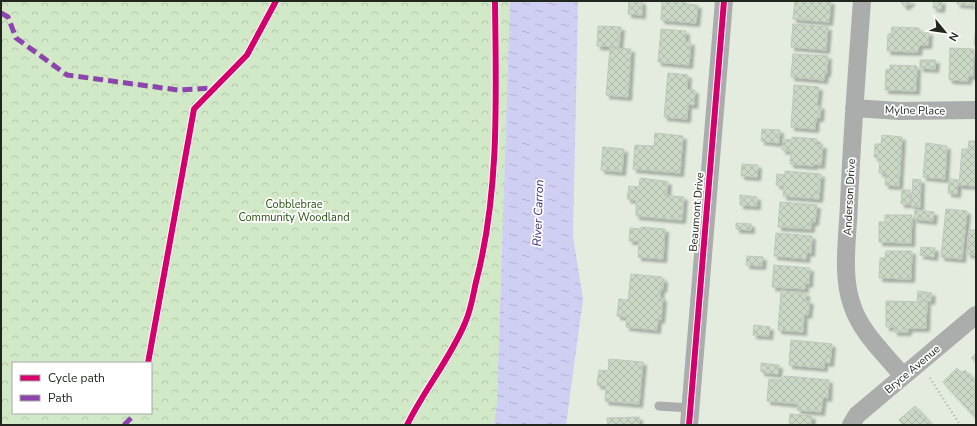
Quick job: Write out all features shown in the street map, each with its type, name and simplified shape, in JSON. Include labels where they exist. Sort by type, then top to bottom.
[{"type":"street","name":"Beaumont Drive","points":[[690,416],[724,1]]},
{"type":"street","name":"Anderson Drive","points":[[862,1],[854,108],[846,257],[847,284],[852,306],[864,330],[903,376]]},
{"type":"street","name":"Mylne Place","points":[[854,108],[899,111],[976,110]]},
{"type":"street","name":"Bryce Avenue","points":[[851,425],[857,415],[976,315]]},
{"type":"lane","points":[[659,406],[690,416]]},
{"type":"path","points":[[920,362],[960,425]]},
{"type":"green space","name":"Cobblebrae Community Woodland","points":[[1,1],[510,1],[497,403],[494,425],[1,425]]},
{"type":"water","name":"River Carron","points":[[510,1],[578,1],[573,237],[583,299],[566,425],[494,425],[497,403]]},
{"type":"building","points":[[629,1],[642,1],[642,15],[628,14]]},
{"type":"building","points":[[662,1],[686,1],[685,4],[698,5],[696,23],[661,20]]},
{"type":"building","points":[[795,1],[831,1],[829,22],[793,19]]},
{"type":"building","points":[[900,1],[912,1],[905,7]]},
{"type":"building","points":[[934,1],[942,1],[941,9],[933,8]]},
{"type":"building","points":[[957,1],[971,1],[971,5],[957,4]]},
{"type":"building","points":[[973,1],[976,1],[976,7],[972,6]]},
{"type":"building","points":[[793,24],[828,27],[826,50],[791,47]]},
{"type":"building","points":[[976,25],[976,45],[974,45]]},
{"type":"building","points":[[598,26],[621,27],[619,47],[597,46]]},
{"type":"building","points":[[892,27],[919,28],[919,32],[929,32],[928,45],[919,45],[918,52],[887,51],[888,34],[891,34]]},
{"type":"building","points":[[661,29],[686,31],[685,42],[691,42],[689,65],[658,62]]},
{"type":"building","points":[[610,48],[631,49],[628,97],[606,95]]},
{"type":"building","points":[[950,48],[974,49],[973,76],[968,76],[968,81],[949,80]]},
{"type":"building","points":[[793,54],[828,56],[827,73],[825,73],[824,80],[791,77]]},
{"type":"building","points":[[920,60],[936,60],[935,69],[920,68]]},
{"type":"building","points":[[890,65],[917,66],[916,91],[885,90],[886,69],[890,70]]},
{"type":"building","points":[[668,73],[688,75],[687,90],[695,90],[694,105],[688,104],[687,119],[664,117]]},
{"type":"building","points":[[794,85],[819,87],[817,106],[821,106],[820,118],[816,118],[815,129],[791,127]]},
{"type":"building","points":[[762,129],[780,130],[779,143],[761,141]]},
{"type":"building","points":[[655,133],[683,136],[680,173],[633,169],[635,145],[654,146]]},
{"type":"building","points":[[882,135],[902,137],[899,186],[885,185],[886,173],[879,173],[880,158],[874,157],[875,144],[881,144]]},
{"type":"building","points":[[792,137],[817,139],[816,145],[823,145],[821,165],[814,164],[814,166],[790,164],[791,151],[782,150],[783,139],[792,140]]},
{"type":"building","points":[[969,141],[976,141],[976,186],[959,185],[962,149],[968,149]]},
{"type":"building","points":[[926,143],[947,146],[945,179],[923,177]]},
{"type":"building","points":[[603,147],[624,149],[622,172],[601,170]]},
{"type":"building","points":[[742,164],[758,165],[757,177],[741,176]]},
{"type":"building","points":[[785,171],[821,174],[819,199],[783,196],[784,186],[776,185],[777,174],[785,175]]},
{"type":"building","points":[[640,178],[668,182],[667,193],[664,193],[664,195],[684,197],[682,220],[636,216],[636,200],[627,199],[629,186],[639,187]]},
{"type":"building","points":[[913,179],[921,180],[920,207],[911,206]]},
{"type":"building","points":[[949,179],[958,180],[957,194],[948,193]]},
{"type":"building","points":[[902,190],[910,190],[910,204],[901,204]]},
{"type":"building","points":[[740,195],[757,197],[757,206],[740,205]]},
{"type":"building","points":[[780,202],[817,205],[815,222],[811,222],[811,229],[778,227]]},
{"type":"building","points":[[946,209],[967,211],[962,259],[941,257]]},
{"type":"building","points":[[915,210],[934,212],[933,221],[914,219]]},
{"type":"building","points":[[885,215],[912,215],[911,243],[879,242],[879,222],[885,222]]},
{"type":"building","points":[[736,223],[751,224],[751,230],[736,229]]},
{"type":"building","points":[[641,227],[665,229],[663,259],[638,257],[639,241],[629,241],[630,228],[641,229]]},
{"type":"building","points":[[969,230],[976,230],[976,255],[967,254]]},
{"type":"building","points":[[776,233],[812,236],[811,253],[807,252],[806,259],[774,256]]},
{"type":"building","points":[[921,247],[935,248],[934,257],[920,255]]},
{"type":"building","points":[[886,251],[912,251],[911,279],[879,278],[880,258],[885,258]]},
{"type":"building","points":[[747,256],[763,257],[762,266],[746,265]]},
{"type":"building","points":[[774,265],[810,268],[809,284],[805,283],[805,289],[772,287]]},
{"type":"building","points":[[631,274],[662,277],[661,279],[664,279],[660,297],[663,298],[661,320],[658,319],[657,330],[626,327],[627,317],[617,316],[619,299],[628,300]]},
{"type":"building","points":[[781,291],[806,293],[806,301],[810,301],[808,315],[804,314],[803,332],[778,330]]},
{"type":"building","points":[[918,291],[932,293],[931,301],[917,300]]},
{"type":"building","points":[[886,301],[927,302],[926,328],[908,328],[908,332],[894,332],[894,327],[886,327]]},
{"type":"building","points":[[754,325],[770,327],[769,336],[753,335]]},
{"type":"building","points":[[791,340],[832,344],[830,363],[824,362],[824,368],[789,365]]},
{"type":"building","points":[[976,353],[976,362],[971,358]]},
{"type":"building","points":[[609,359],[643,362],[639,404],[605,401],[606,386],[597,385],[599,370],[608,371]]},
{"type":"building","points":[[761,363],[779,365],[778,374],[761,372]]},
{"type":"building","points":[[957,368],[962,373],[965,370],[976,381],[975,417],[943,382]]},
{"type":"building","points":[[785,376],[829,380],[828,398],[823,397],[821,412],[797,410],[798,404],[767,401],[769,379],[780,380]]},
{"type":"building","points":[[915,406],[932,425],[903,425],[899,420]]},
{"type":"building","points":[[790,414],[812,416],[811,425],[789,425]]},
{"type":"building","points":[[639,417],[639,425],[608,425],[607,418]]},
{"type":"marked path","points":[[1,13],[8,17],[16,38],[67,75],[178,90],[214,88]]},
{"type":"marked path","points":[[124,425],[134,415]]},
{"type":"cycle path","points":[[148,362],[194,109],[247,55],[276,1]]},
{"type":"cycle path","points":[[407,425],[421,399],[452,349],[465,323],[484,248],[493,178],[495,142],[495,1]]},
{"type":"cycle path","points":[[689,425],[724,1]]}]
